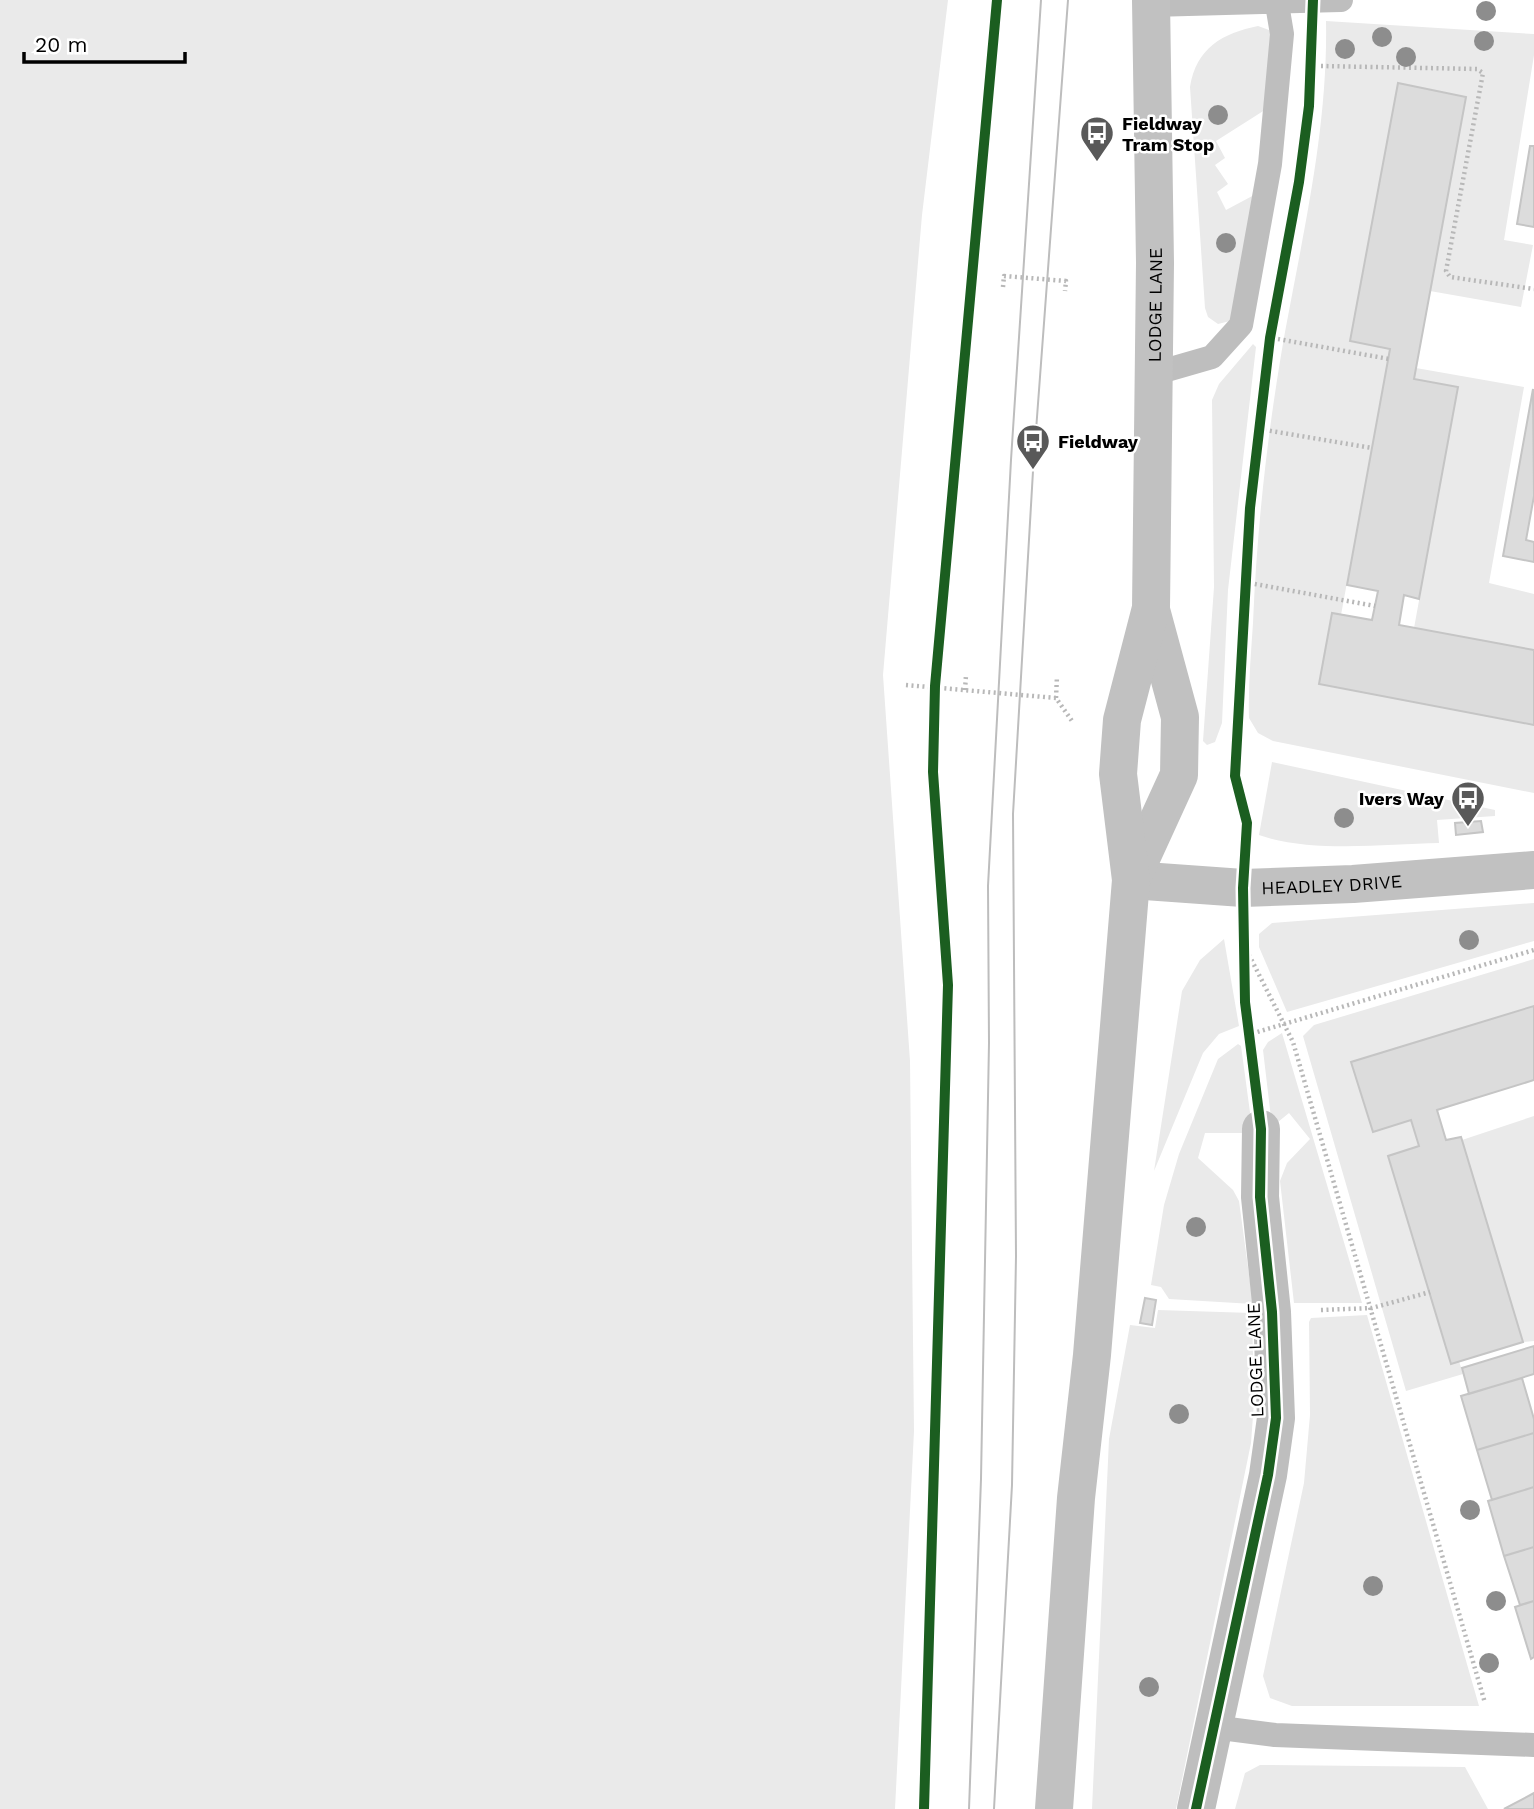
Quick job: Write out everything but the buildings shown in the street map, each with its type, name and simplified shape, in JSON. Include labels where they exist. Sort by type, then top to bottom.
[{"type":"street","name":"LODGE LANE","points":[[1054,1809],[1076,1498],[1092,1355],[1130,880],[1118,774],[1122,720],[1151,608],[1155,250],[1151,2]]},
{"type":"street","name":"LODGE LANE","points":[[1130,880],[1180,775],[1180,717],[1151,608]]},
{"type":"street","name":"HEADLEY DRIVE","points":[[1130,880],[1243,888],[1353,884],[1534,870]]},
{"type":"street","name":"LODGE LANE","points":[[1196,1809],[1273,1437],[1276,1398],[1272,1312],[1260,1197],[1261,1129]]},
{"type":"lane","points":[[1151,2],[1277,4],[1341,0]]},
{"type":"lane","points":[[1153,374],[1212,357],[1241,325],[1270,164],[1282,34],[1277,4]]},
{"type":"lane","points":[[1213,1727],[1275,1735],[1534,1745]]},
{"type":"path","points":[[1313,1],[1313,69],[1477,69],[1483,73],[1446,271],[1450,277],[1534,289]]},
{"type":"path","points":[[1003,287],[1004,276],[1066,281],[1065,291]]},
{"type":"path","points":[[1269,351],[1273,325]]},
{"type":"path","points":[[1270,338],[1388,359]]},
{"type":"path","points":[[1257,442],[1261,416]]},
{"type":"path","points":[[1259,429],[1372,448]]},
{"type":"path","points":[[1243,596],[1245,570]]},
{"type":"path","points":[[1244,582],[1375,606]]},
{"type":"path","points":[[934,698],[936,672]]},
{"type":"path","points":[[965,690],[966,675]]},
{"type":"path","points":[[1058,676],[1056,698],[1072,721]]},
{"type":"path","points":[[906,685],[1056,698]]},
{"type":"path","points":[[1243,888],[1245,979]]},
{"type":"path","points":[[1244,945],[1266,992],[1286,1023],[1372,1308],[1496,1742]]},
{"type":"path","points":[[1249,1049],[1247,1030],[1286,1023],[1534,950]]},
{"type":"path","points":[[1272,1312],[1372,1308],[1430,1292]]},
{"type":"shaded area","points":[[0,0],[948,0],[922,215],[883,675],[910,1061],[914,1431],[895,1809],[0,1809]]},
{"type":"shaded area","points":[[1326,21],[1534,34],[1534,55],[1504,240],[1533,245],[1521,307],[1430,291],[1466,97],[1398,84],[1350,341],[1390,349],[1341,615],[1332,613],[1319,684],[1534,725],[1534,793],[1273,741],[1258,733],[1249,718],[1257,550],[1268,440],[1319,139],[1326,61]]},
{"type":"shaded area","points":[[1258,26],[1269,30],[1272,35],[1268,108],[1216,141],[1225,158],[1215,165],[1228,184],[1217,192],[1226,210],[1256,194],[1230,321],[1218,324],[1208,317],[1205,308],[1190,87],[1198,62],[1213,44],[1233,33]]},
{"type":"shaded area","points":[[1253,344],[1256,347],[1228,590],[1222,723],[1215,742],[1207,745],[1203,741],[1214,587],[1212,400],[1219,384]]},
{"type":"shaded area","points":[[1416,368],[1524,387],[1489,583],[1534,594],[1534,650],[1414,628],[1458,388],[1414,379]]},
{"type":"shaded area","points":[[1272,762],[1495,810],[1495,816],[1437,820],[1439,843],[1324,846],[1279,841],[1259,835]]},
{"type":"shaded area","points":[[1534,903],[1534,941],[1287,1012],[1259,947],[1259,934],[1272,923]]},
{"type":"shaded area","points":[[1224,939],[1239,1026],[1219,1034],[1203,1053],[1154,1171],[1182,991],[1200,960]]},
{"type":"shaded area","points":[[1534,959],[1534,1006],[1373,1131],[1411,1120],[1419,1146],[1388,1157],[1451,1363],[1459,1361],[1463,1374],[1406,1391],[1303,1036],[1314,1025]]},
{"type":"shaded area","points":[[1282,1033],[1362,1303],[1294,1303],[1280,1181],[1287,1163],[1310,1139],[1289,1113],[1278,1122],[1271,1118],[1263,1050],[1268,1042]]},
{"type":"shaded area","points":[[1238,1044],[1241,1046],[1252,1127],[1249,1133],[1205,1133],[1198,1158],[1233,1190],[1239,1201],[1253,1304],[1169,1299],[1161,1287],[1151,1285],[1164,1205],[1179,1154],[1218,1059]]},
{"type":"shaded area","points":[[1534,1116],[1534,1341],[1523,1342],[1462,1140]]},
{"type":"shaded area","points":[[1158,1310],[1252,1313],[1254,1402],[1251,1443],[1176,1809],[1092,1809],[1109,1439],[1130,1325],[1155,1328]]},
{"type":"shaded area","points":[[1367,1315],[1479,1706],[1292,1706],[1270,1698],[1263,1676],[1304,1483],[1310,1415],[1309,1322],[1311,1318]]},
{"type":"shaded area","points":[[1260,1765],[1465,1767],[1488,1809],[1235,1809],[1245,1773]]},
{"type":"tram line","points":[[969,1809],[981,1479],[989,1043],[988,886],[1011,460],[1041,0]]},
{"type":"tram line","points":[[994,1809],[1012,1485],[1016,1256],[1013,814],[1033,471],[1068,0]]},
{"type":"cycle path","points":[[924,1809],[948,985],[933,772],[935,686],[997,0]]},
{"type":"cycle path","points":[[1196,1809],[1268,1475],[1276,1418],[1272,1312],[1260,1197],[1261,1129],[1245,1002],[1243,888],[1247,823],[1235,776],[1250,508],[1270,338],[1299,182],[1309,106],[1313,0]]},
{"type":"place","name":"Fieldway Tram Stop","points":[[1097,163]]},
{"type":"place","name":"Fieldway","points":[[1033,471]]},
{"type":"place","name":"Ivers Way","points":[[1468,828]]}]
